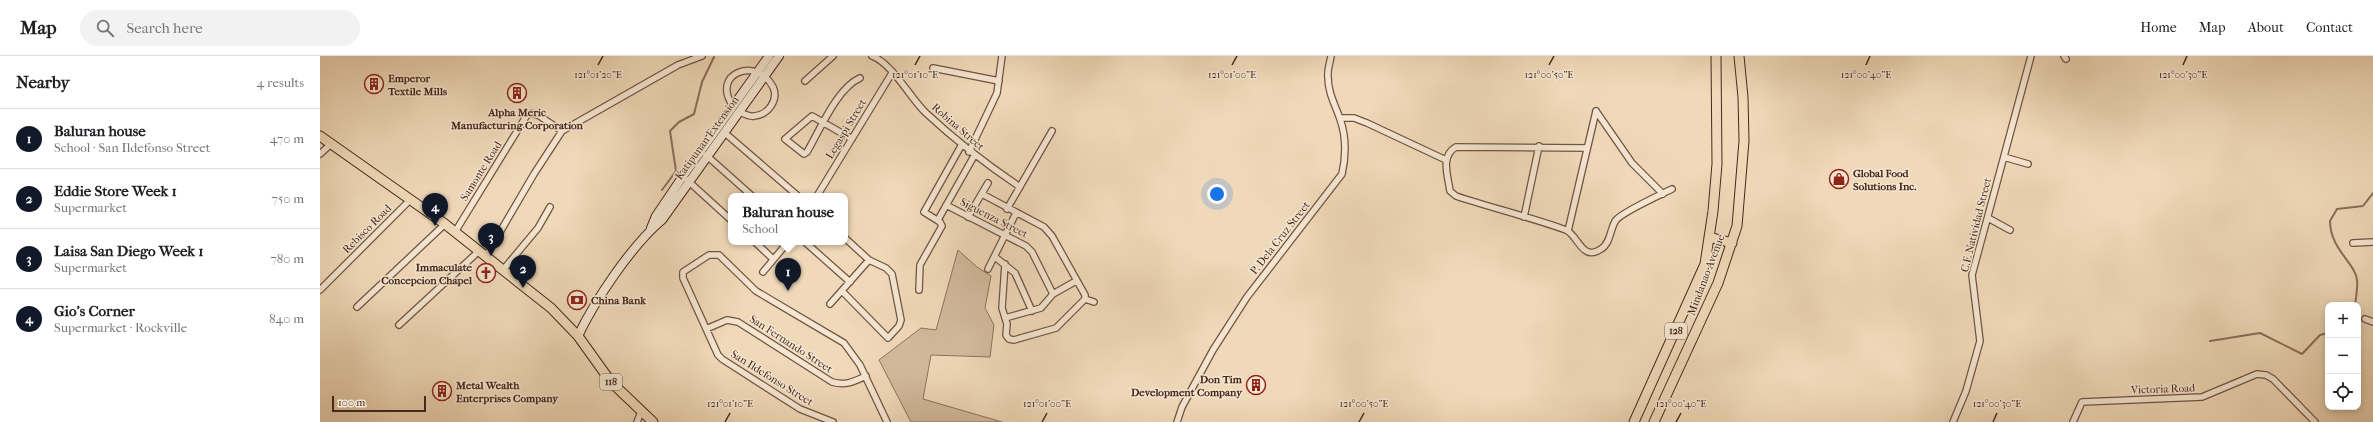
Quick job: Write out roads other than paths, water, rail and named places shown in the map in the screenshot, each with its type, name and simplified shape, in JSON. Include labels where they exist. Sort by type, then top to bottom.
[{"type":"main road","name":"Katipunan Extension","points":[[578,336],[601,294],[649,230],[656,216],[683,176],[769,56]]},
{"type":"main road","name":"Katipunan Extension","points":[[649,230],[662,220],[779,56]]},
{"type":"main road","name":"Mindanao Avenue","points":[[1634,422],[1701,276],[1709,237],[1717,164],[1716,56]]},
{"type":"main road","name":"Mindanao Avenue","points":[[1654,422],[1718,283],[1732,243],[1741,194],[1744,141],[1739,56]]},
{"type":"main road","name":"118","points":[[320,136],[445,224],[551,308],[578,336],[611,382],[653,422]]},
{"type":"main road","points":[[1709,237],[1732,243]]},
{"type":"street","points":[[400,325],[483,254],[562,131],[678,65],[702,56]]},
{"type":"street","points":[[805,81],[826,65],[833,56]]},
{"type":"street","points":[[872,56],[892,73]]},
{"type":"street","points":[[938,218],[972,154],[997,93],[1002,56]]},
{"type":"street","name":"P. Dela Cruz Street","points":[[1177,422],[1182,407],[1213,350],[1247,297],[1342,174],[1345,146],[1340,118],[1329,89],[1327,76],[1331,56]]},
{"type":"street","name":"C.F. Natividad Street","points":[[1953,422],[1966,391],[1980,341],[1972,275],[2031,56]]},
{"type":"street","points":[[733,106],[728,98],[726,90],[728,81],[733,74],[749,68],[758,71],[765,76],[773,87],[774,98],[771,107],[763,114],[753,116],[740,112]]},
{"type":"street","points":[[933,68],[999,80]]},
{"type":"street","name":"Legaspi Street","points":[[819,193],[892,73]]},
{"type":"street","name":"Robina Street","points":[[892,73],[924,112],[961,146],[1020,187]]},
{"type":"street","points":[[852,139],[824,122],[812,116],[807,118],[787,136],[786,142],[804,154],[824,122],[845,87],[860,78]]},
{"type":"street","points":[[1568,231],[1596,111],[1632,163],[1663,194]]},
{"type":"street","name":"Samonte Road","points":[[455,232],[527,115],[530,113],[538,115],[562,131]]},
{"type":"street","points":[[1340,118],[1354,118],[1367,123],[1446,160]]},
{"type":"street","points":[[1007,209],[1052,131]]},
{"type":"street","points":[[725,133],[795,193]]},
{"type":"street","points":[[320,154],[331,144]]},
{"type":"street","points":[[919,290],[920,265],[942,226],[940,222],[924,212],[961,146]]},
{"type":"street","points":[[1587,148],[1539,146],[1461,146],[1451,150],[1446,160],[1450,191],[1456,196],[1568,231],[1581,248],[1586,251],[1594,252],[1602,249],[1607,243],[1616,220],[1672,189]]},
{"type":"street","points":[[1524,217],[1539,146]]},
{"type":"street","points":[[701,151],[749,193]]},
{"type":"street","points":[[2004,157],[2028,164]]},
{"type":"street","points":[[683,176],[728,217]]},
{"type":"street","points":[[968,217],[988,183]]},
{"type":"street","points":[[982,194],[1007,209],[1044,227],[1052,236],[1085,295],[1085,299]]},
{"type":"street","name":"Rebisco Road","points":[[320,290],[411,199]]},
{"type":"street","name":"Siguenza Street","points":[[946,205],[1032,252],[1053,294]]},
{"type":"street","points":[[503,270],[538,228],[550,207]]},
{"type":"street","points":[[988,269],[1016,213]]},
{"type":"street","points":[[1988,218],[2010,230]]},
{"type":"street","points":[[357,307],[445,224]]},
{"type":"street","points":[[842,291],[888,338],[899,326],[901,320],[892,274],[886,268],[869,260],[848,241]]},
{"type":"street","points":[[2353,243],[2373,242]]},
{"type":"street","points":[[758,245],[773,259]]},
{"type":"street","points":[[763,272],[785,245]]},
{"type":"street","points":[[808,245],[850,282]]},
{"type":"street","name":"San Ildefonso Street","points":[[833,422],[800,410],[722,359],[706,329],[682,275],[714,253],[724,258],[756,291],[844,343],[854,355],[866,376],[887,422]]},
{"type":"street","points":[[995,257],[1015,273],[1032,311]]},
{"type":"street","points":[[830,304],[869,260]]},
{"type":"street","points":[[1005,264],[1002,308],[1005,318],[1006,335],[1009,339],[1014,340],[1048,332],[1056,328],[1085,299]]},
{"type":"street","points":[[1005,318],[1041,308],[1053,294],[1076,280]]},
{"type":"street","points":[[1085,299],[1094,302]]},
{"type":"street","points":[[2365,319],[2373,322]]},
{"type":"street","name":"San Fernando Street","points":[[706,329],[727,320],[738,322],[832,382],[842,385],[852,383],[866,376]]},
{"type":"street","name":"Victoria Road","points":[[2073,422],[2082,402],[2202,397],[2257,374],[2266,375],[2273,379],[2315,422]]},
{"type":"street","points":[[637,422],[642,412]]},
{"type":"waterway","points":[[662,190],[676,171],[670,131],[679,122],[694,114],[702,82],[714,57]]},
{"type":"waterway","points":[[2355,302],[2357,286],[2356,274],[2334,240],[2330,221],[2337,209],[2363,206],[2373,193]]},
{"type":"waterway","points":[[2210,341],[2260,333],[2302,354],[2320,335],[2325,334]]},
{"type":"place","name":"Emperor Textile Mills","points":[[374,84]]},
{"type":"place","name":"Alpha Meric Manufacturing Corporation","points":[[517,93]]},
{"type":"place","name":"Global Food Solutions Inc.","points":[[1839,179]]},
{"type":"place","name":"Gio's Corner","points":[[435,226]]},
{"type":"place","name":"Laisa San Diego Week 1","points":[[491,256]]},
{"type":"place","name":"Immaculate Concepcion Chapel","points":[[486,273]]},
{"type":"place","name":"Eddie Store Week 1","points":[[523,288]]},
{"type":"place","name":"Baluran house","points":[[788,291]]},
{"type":"place","name":"China Bank","points":[[577,300]]},
{"type":"place","name":"Don Tim Development Company","points":[[1256,385]]},
{"type":"place","name":"Metal Wealth Enterprises Company","points":[[442,391]]}]
